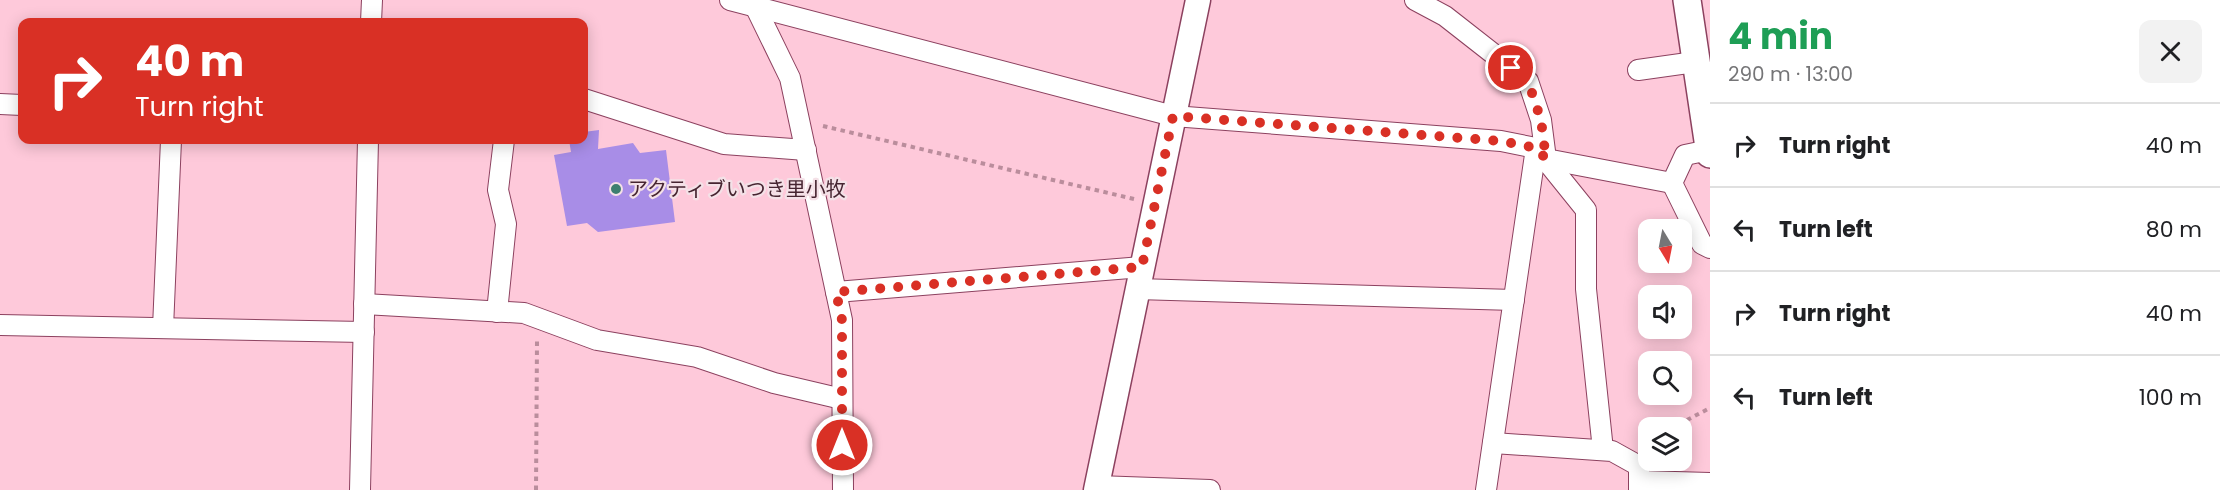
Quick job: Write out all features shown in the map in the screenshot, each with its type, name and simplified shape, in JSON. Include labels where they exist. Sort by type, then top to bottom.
[{"type":"main road","points":[[1687,0],[1695,62],[1707,112],[1710,152]]},
{"type":"street","points":[[371,18],[372,0]]},
{"type":"street","points":[[730,0],[753,4],[1173,116],[1501,141],[1541,154],[1672,183]]},
{"type":"street","points":[[1198,0],[1096,488],[1210,490]]},
{"type":"street","points":[[1415,0],[1445,16],[1528,81],[1541,120],[1541,154],[1514,300],[1485,490]]},
{"type":"street","points":[[753,4],[790,78],[842,320],[843,490]]},
{"type":"street","points":[[1638,70],[1695,62]]},
{"type":"street","points":[[588,100],[724,144],[806,150]]},
{"type":"street","points":[[0,104],[18,105]]},
{"type":"street","points":[[163,328],[171,144]]},
{"type":"street","points":[[360,490],[368,144]]},
{"type":"street","points":[[497,312],[506,224],[498,189],[504,144]]},
{"type":"street","points":[[1672,183],[1685,155],[1710,152]]},
{"type":"street","points":[[1541,154],[1586,210],[1586,289],[1603,450]]},
{"type":"street","points":[[1672,183],[1702,244],[1710,248]]},
{"type":"street","points":[[836,292],[1140,278],[1514,300]]},
{"type":"street","points":[[364,304],[524,313],[597,340],[697,357],[774,383],[842,399]]},
{"type":"street","points":[[0,325],[364,332]]},
{"type":"street","points":[[1493,443],[1612,451],[1640,466],[1640,485],[1710,483]]},
{"type":"path","points":[[800,120],[1155,204]]},
{"type":"path","points":[[536,490],[537,318]]},
{"type":"path","points":[[1692,417],[1710,408]]},
{"type":"building","name":"アクティブいつき里小牧","points":[[599,130],[598,149],[633,143],[640,153],[666,150],[675,222],[598,232],[587,223],[567,226],[554,155],[571,152],[570,144],[588,144],[588,131]]},
{"type":"place","name":"アクティブいつき里小牧","points":[[616,189]]},
{"type":"route","points":[[842,445],[842,320],[836,292],[1142,267],[1173,116],[1501,141],[1536,148],[1546,159],[1541,120],[1528,81],[1511,68]]}]
